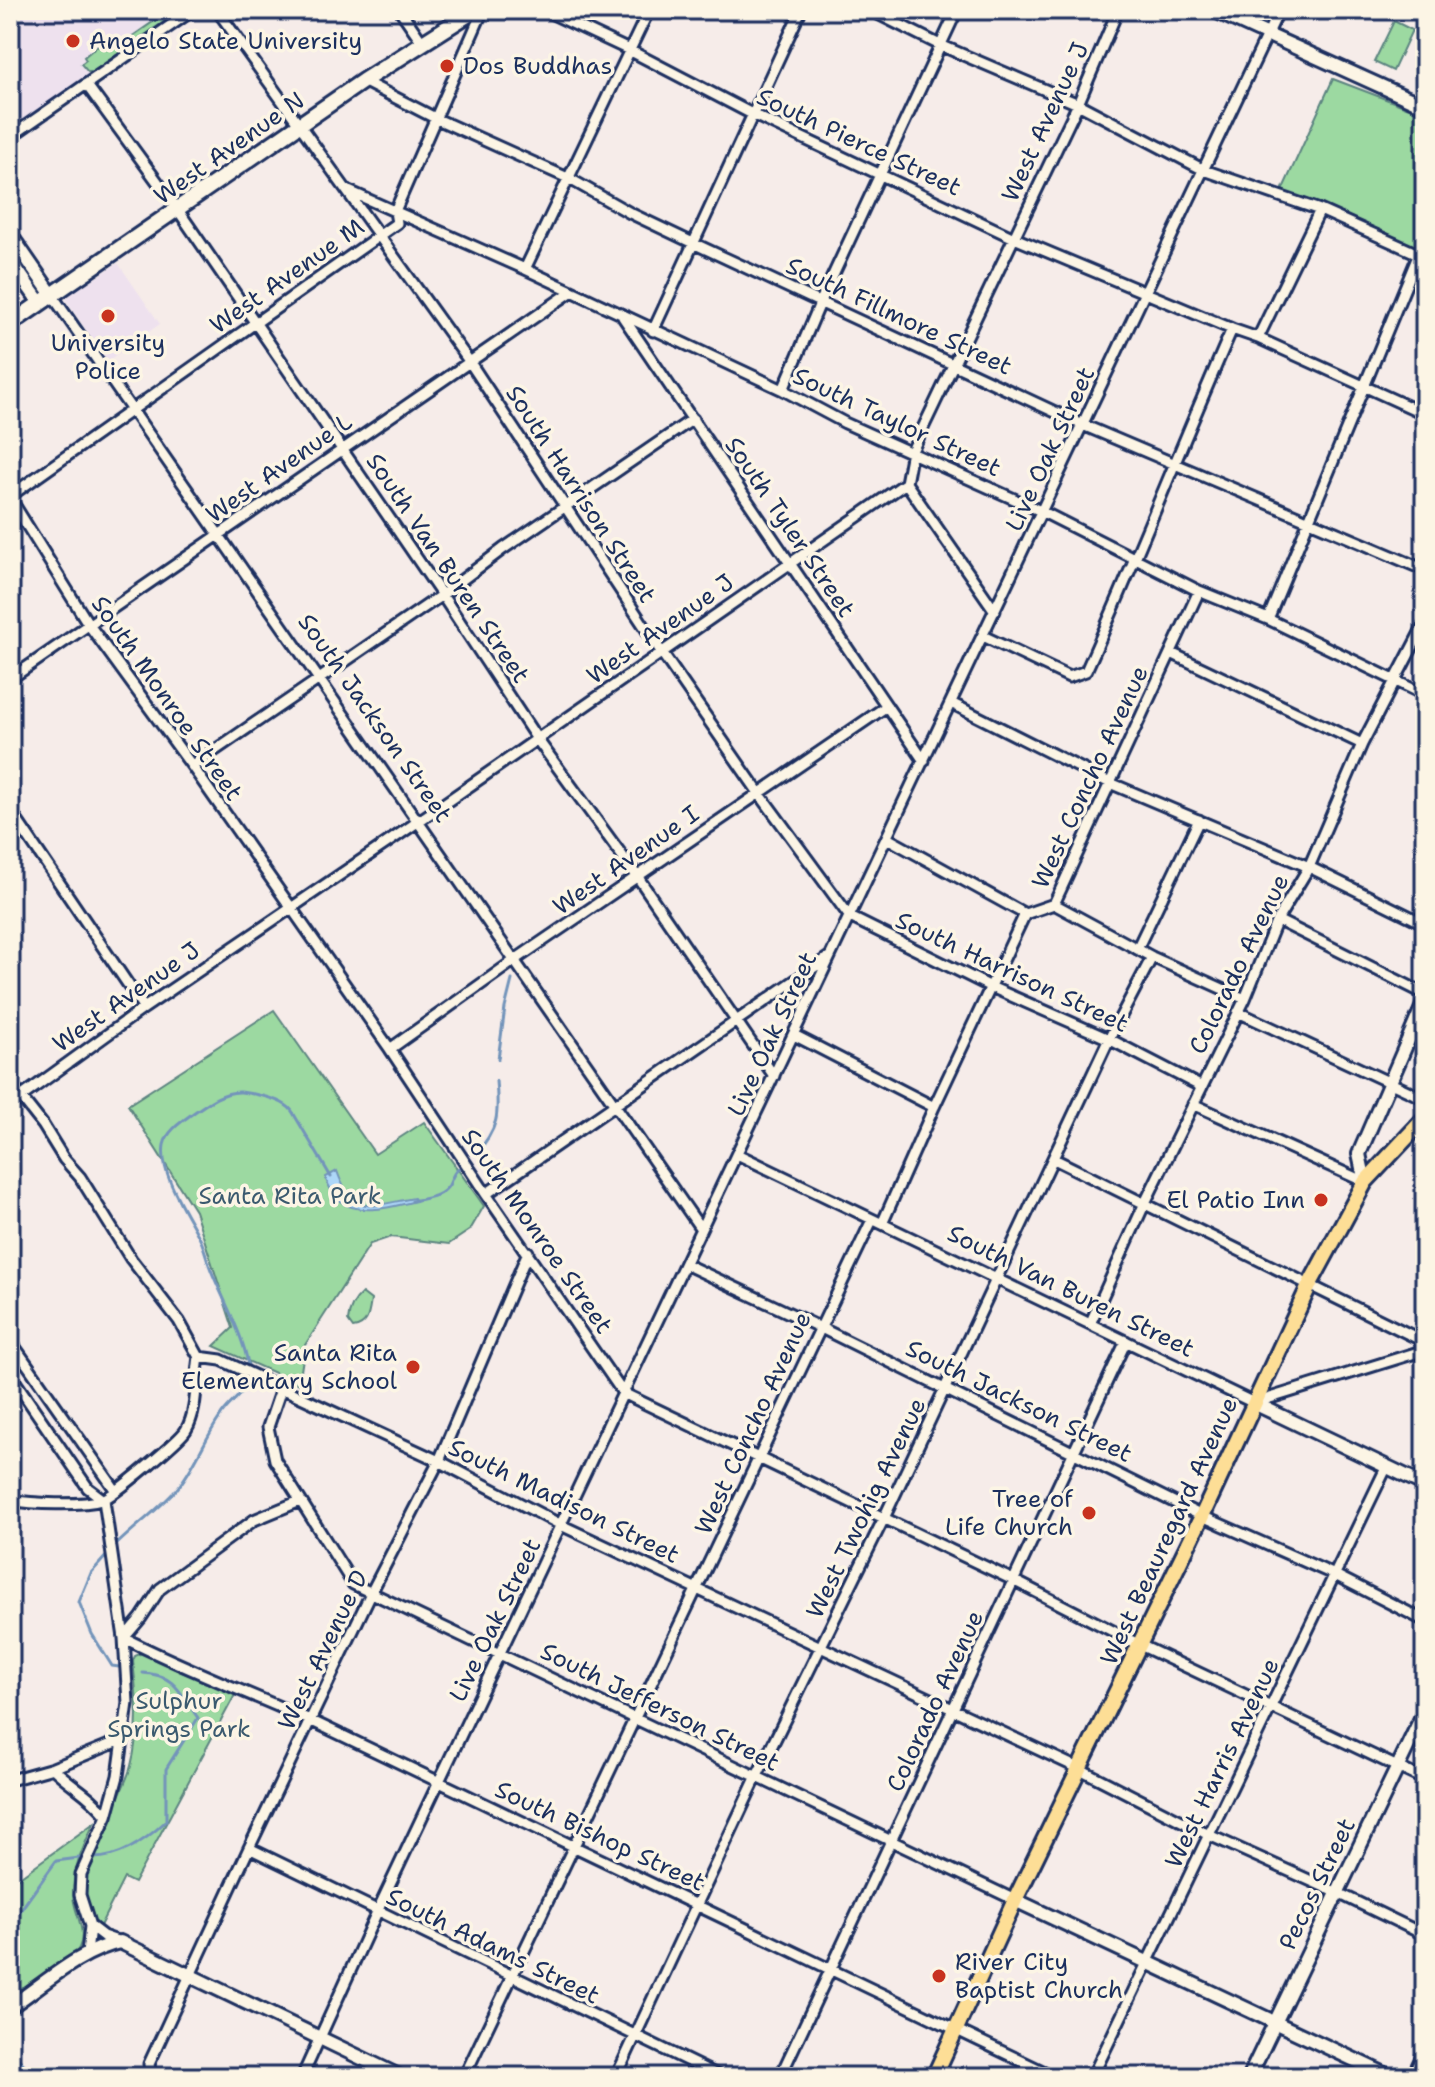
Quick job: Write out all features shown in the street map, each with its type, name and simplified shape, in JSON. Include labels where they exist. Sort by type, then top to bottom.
[{"type":"main road","name":"West Avenue N","points":[[10,324],[363,81],[475,10]]},
{"type":"main road","name":"West Beauregard Avenue","points":[[934,2077],[1015,1900],[1202,1516],[1310,1284],[1365,1182],[1425,1118]]},
{"type":"street","points":[[10,137],[193,10]]},
{"type":"street","name":"South Harrison Street","points":[[217,10],[469,361],[662,653],[850,917],[991,987],[1109,1039],[1202,1087]]},
{"type":"street","points":[[400,10],[422,42]]},
{"type":"street","name":"West Avenue M","points":[[10,497],[397,223],[395,211],[483,10]]},
{"type":"street","name":"South Pierce Street","points":[[544,10],[752,114],[1012,237],[1258,338],[1425,414]]},
{"type":"street","points":[[525,269],[649,10]]},
{"type":"street","points":[[653,331],[801,10]]},
{"type":"street","points":[[870,10],[940,45],[1078,104],[1204,170],[1320,210],[1422,255]]},
{"type":"street","points":[[783,390],[821,301],[957,10]]},
{"type":"street","name":"West Avenue J","points":[[10,1105],[144,1008],[906,483],[912,451],[1078,104],[1118,10]]},
{"type":"street","points":[[1213,10],[1425,106]]},
{"type":"street","name":"Live Oak Street","points":[[302,2077],[377,1912],[563,1526],[623,1393],[1279,10]]},
{"type":"street","name":"South Fillmore Street","points":[[363,81],[437,119],[570,179],[630,213],[1083,425],[1425,570]]},
{"type":"street","name":"South Van Buren Street","points":[[86,84],[178,210],[537,739],[637,876],[774,1076]]},
{"type":"street","name":"South Taylor Street","points":[[349,191],[525,269],[783,390],[845,423],[1043,512],[1199,591],[1268,619],[1425,695]]},
{"type":"street","points":[[1258,338],[1320,210]]},
{"type":"street","name":"South Jackson Street","points":[[10,234],[46,299]]},
{"type":"street","points":[[1268,619],[1422,255],[1425,239]]},
{"type":"street","name":"South Jackson Street","points":[[10,260],[46,299],[131,409],[220,533],[701,1229]]},
{"type":"street","name":"West Avenue L","points":[[10,679],[571,292]]},
{"type":"street","name":"South Tyler Street","points":[[623,317],[924,761]]},
{"type":"street","points":[[983,636],[1069,677],[1086,671],[1232,329]]},
{"type":"street","points":[[192,766],[693,419]]},
{"type":"street","points":[[906,483],[995,611]]},
{"type":"street","name":"South Monroe Street","points":[[10,497],[89,625],[390,1049],[623,1393],[1425,1780]]},
{"type":"street","name":"West Concho Avenue","points":[[464,2077],[821,1328],[934,1107],[1025,914],[1054,904],[1199,591]]},
{"type":"street","name":"Colorado Avenue","points":[[1090,1324],[1144,1205],[1245,999],[1277,920],[1309,867],[1362,744],[1425,623]]},
{"type":"street","points":[[1171,653],[1362,744]]},
{"type":"street","points":[[951,703],[1110,783],[1309,867],[1425,924]]},
{"type":"street","name":"West Avenue I","points":[[390,1049],[887,706]]},
{"type":"street","points":[[10,810],[144,1008]]},
{"type":"street","points":[[1137,949],[1199,820]]},
{"type":"street","points":[[887,838],[1025,914]]},
{"type":"street","points":[[1054,904],[1152,957],[1245,999]]},
{"type":"street","points":[[1277,920],[1425,994]]},
{"type":"street","points":[[486,1194],[831,956]]},
{"type":"street","name":"West Twohig Avenue","points":[[616,2077],[756,1778],[946,1390],[1109,1039],[1152,957]]},
{"type":"street","points":[[1365,1182],[1359,1154],[1425,1001]]},
{"type":"street","points":[[1238,1012],[1425,1099]]},
{"type":"street","points":[[794,1035],[934,1107]]},
{"type":"street","points":[[10,1083],[80,1177],[131,1259],[179,1321],[199,1357],[195,1398],[187,1429],[116,1491],[104,1500],[35,1505],[10,1500]]},
{"type":"street","points":[[1193,1104],[1365,1182]]},
{"type":"street","name":"South Van Buren Street","points":[[737,1154],[1425,1485]]},
{"type":"street","points":[[1054,1159],[1425,1342]]},
{"type":"street","name":"West Avenue D","points":[[151,2077],[149,2064],[190,1974],[372,1591],[439,1461],[528,1252]]},
{"type":"street","name":"South Jackson Street","points":[[685,1264],[1425,1621]]},
{"type":"street","points":[[10,1340],[116,1491]]},
{"type":"street","name":"Colorado Avenue","points":[[780,2077],[1126,1341]]},
{"type":"street","points":[[1254,1403],[1425,1350]]},
{"type":"street","name":"South Madison Street","points":[[199,1357],[221,1360],[439,1461],[563,1526],[1425,1935]]},
{"type":"street","points":[[10,1374],[88,1488],[104,1500],[124,1638],[128,1703],[118,1776],[107,1816],[81,1874],[80,1895],[90,1926],[87,1954]]},
{"type":"street","name":"South Jefferson Street","points":[[281,1389],[268,1427],[275,1460],[353,1584],[756,1778],[892,1839],[1147,1964],[1391,2077]]},
{"type":"street","name":"West Harris Avenue","points":[[1092,2077],[1387,1466]]},
{"type":"street","points":[[124,1638],[160,1589],[254,1520],[300,1501]]},
{"type":"street","name":"South Bishop Street","points":[[124,1638],[173,1663],[312,1721],[1055,2077]]},
{"type":"street","name":"Pecos Street","points":[[1249,2077],[1425,1710]]},
{"type":"street","points":[[10,1780],[53,1768],[124,1739]]},
{"type":"street","points":[[53,1768],[66,1781],[93,1798],[107,1816]]},
{"type":"street","name":"South Adams Street","points":[[249,1848],[721,2077]]},
{"type":"street","points":[[90,1926],[103,1936],[190,1974],[401,2077]]},
{"type":"street","points":[[10,2007],[87,1954],[120,1942]]},
{"type":"street","points":[[1412,2077],[1425,2049]]},
{"type":"shaded area","name":"Angelo State University","points":[[10,10],[181,10],[10,129]]},
{"type":"shaded area","points":[[118,263],[160,324],[107,361],[66,300]]},
{"type":"green space","points":[[164,10],[181,10],[92,72],[81,64],[86,60],[84,57],[102,42],[107,49],[119,41],[121,44],[157,19],[156,16]]},
{"type":"green space","points":[[1394,21],[1412,30],[1393,71],[1374,62]]},
{"type":"green space","points":[[1333,79],[1425,114],[1425,231],[1418,249],[1281,193]]},
{"type":"green space","name":"Santa Rita Park","points":[[274,1010],[375,1154],[424,1122],[484,1206],[470,1230],[449,1244],[391,1237],[370,1244],[305,1345],[299,1384],[214,1346],[233,1328],[195,1211],[128,1105]]},
{"type":"green space","points":[[362,1293],[371,1300],[369,1314],[362,1324],[353,1328],[348,1321],[349,1313]]},
{"type":"green space","name":"Sulphur Springs Park","points":[[144,1652],[179,1671],[236,1693],[134,1883],[124,1878],[100,1926],[88,1912],[85,1893],[88,1872],[131,1766],[137,1727],[133,1661],[135,1656]]},
{"type":"green space","points":[[94,1823],[73,1884],[82,1934],[79,1948],[58,1970],[10,2001],[10,1884]]},
{"type":"water","points":[[337,1171],[350,1196],[358,1202],[376,1205],[414,1198],[416,1201],[377,1209],[348,1206],[335,1197],[326,1180]]},
{"type":"waterway","points":[[498,1059],[512,980]]},
{"type":"waterway","points":[[475,1155],[489,1137],[496,1121],[496,1081]]},
{"type":"waterway","points":[[113,1548],[176,1490],[214,1426],[248,1378],[241,1339],[201,1241],[170,1182],[164,1157],[168,1135],[183,1120],[221,1096],[234,1092],[261,1096],[276,1100],[292,1111],[331,1177]]},
{"type":"waterway","points":[[412,1201],[442,1193],[459,1168]]},
{"type":"waterway","points":[[108,1554],[91,1573],[79,1602],[92,1634],[112,1666],[119,1667]]},
{"type":"waterway","points":[[94,1858],[124,1851],[166,1821],[166,1769],[198,1718],[170,1682],[163,1677],[143,1673]]},
{"type":"waterway","points":[[10,1930],[17,1915],[56,1861],[79,1858]]},
{"type":"waterway","points":[[10,2050],[36,2077]]},
{"type":"place","name":"Angelo State University","points":[[73,41]]},
{"type":"place","name":"Dos Buddhas","points":[[447,66]]},
{"type":"place","name":"University Police","points":[[108,316]]},
{"type":"place","name":"El Patio Inn","points":[[1321,1200]]},
{"type":"place","name":"Santa Rita Elementary School","points":[[413,1367]]},
{"type":"place","name":"Tree of Life Church","points":[[1089,1513]]},
{"type":"place","name":"River City Baptist Church","points":[[939,1976]]}]
